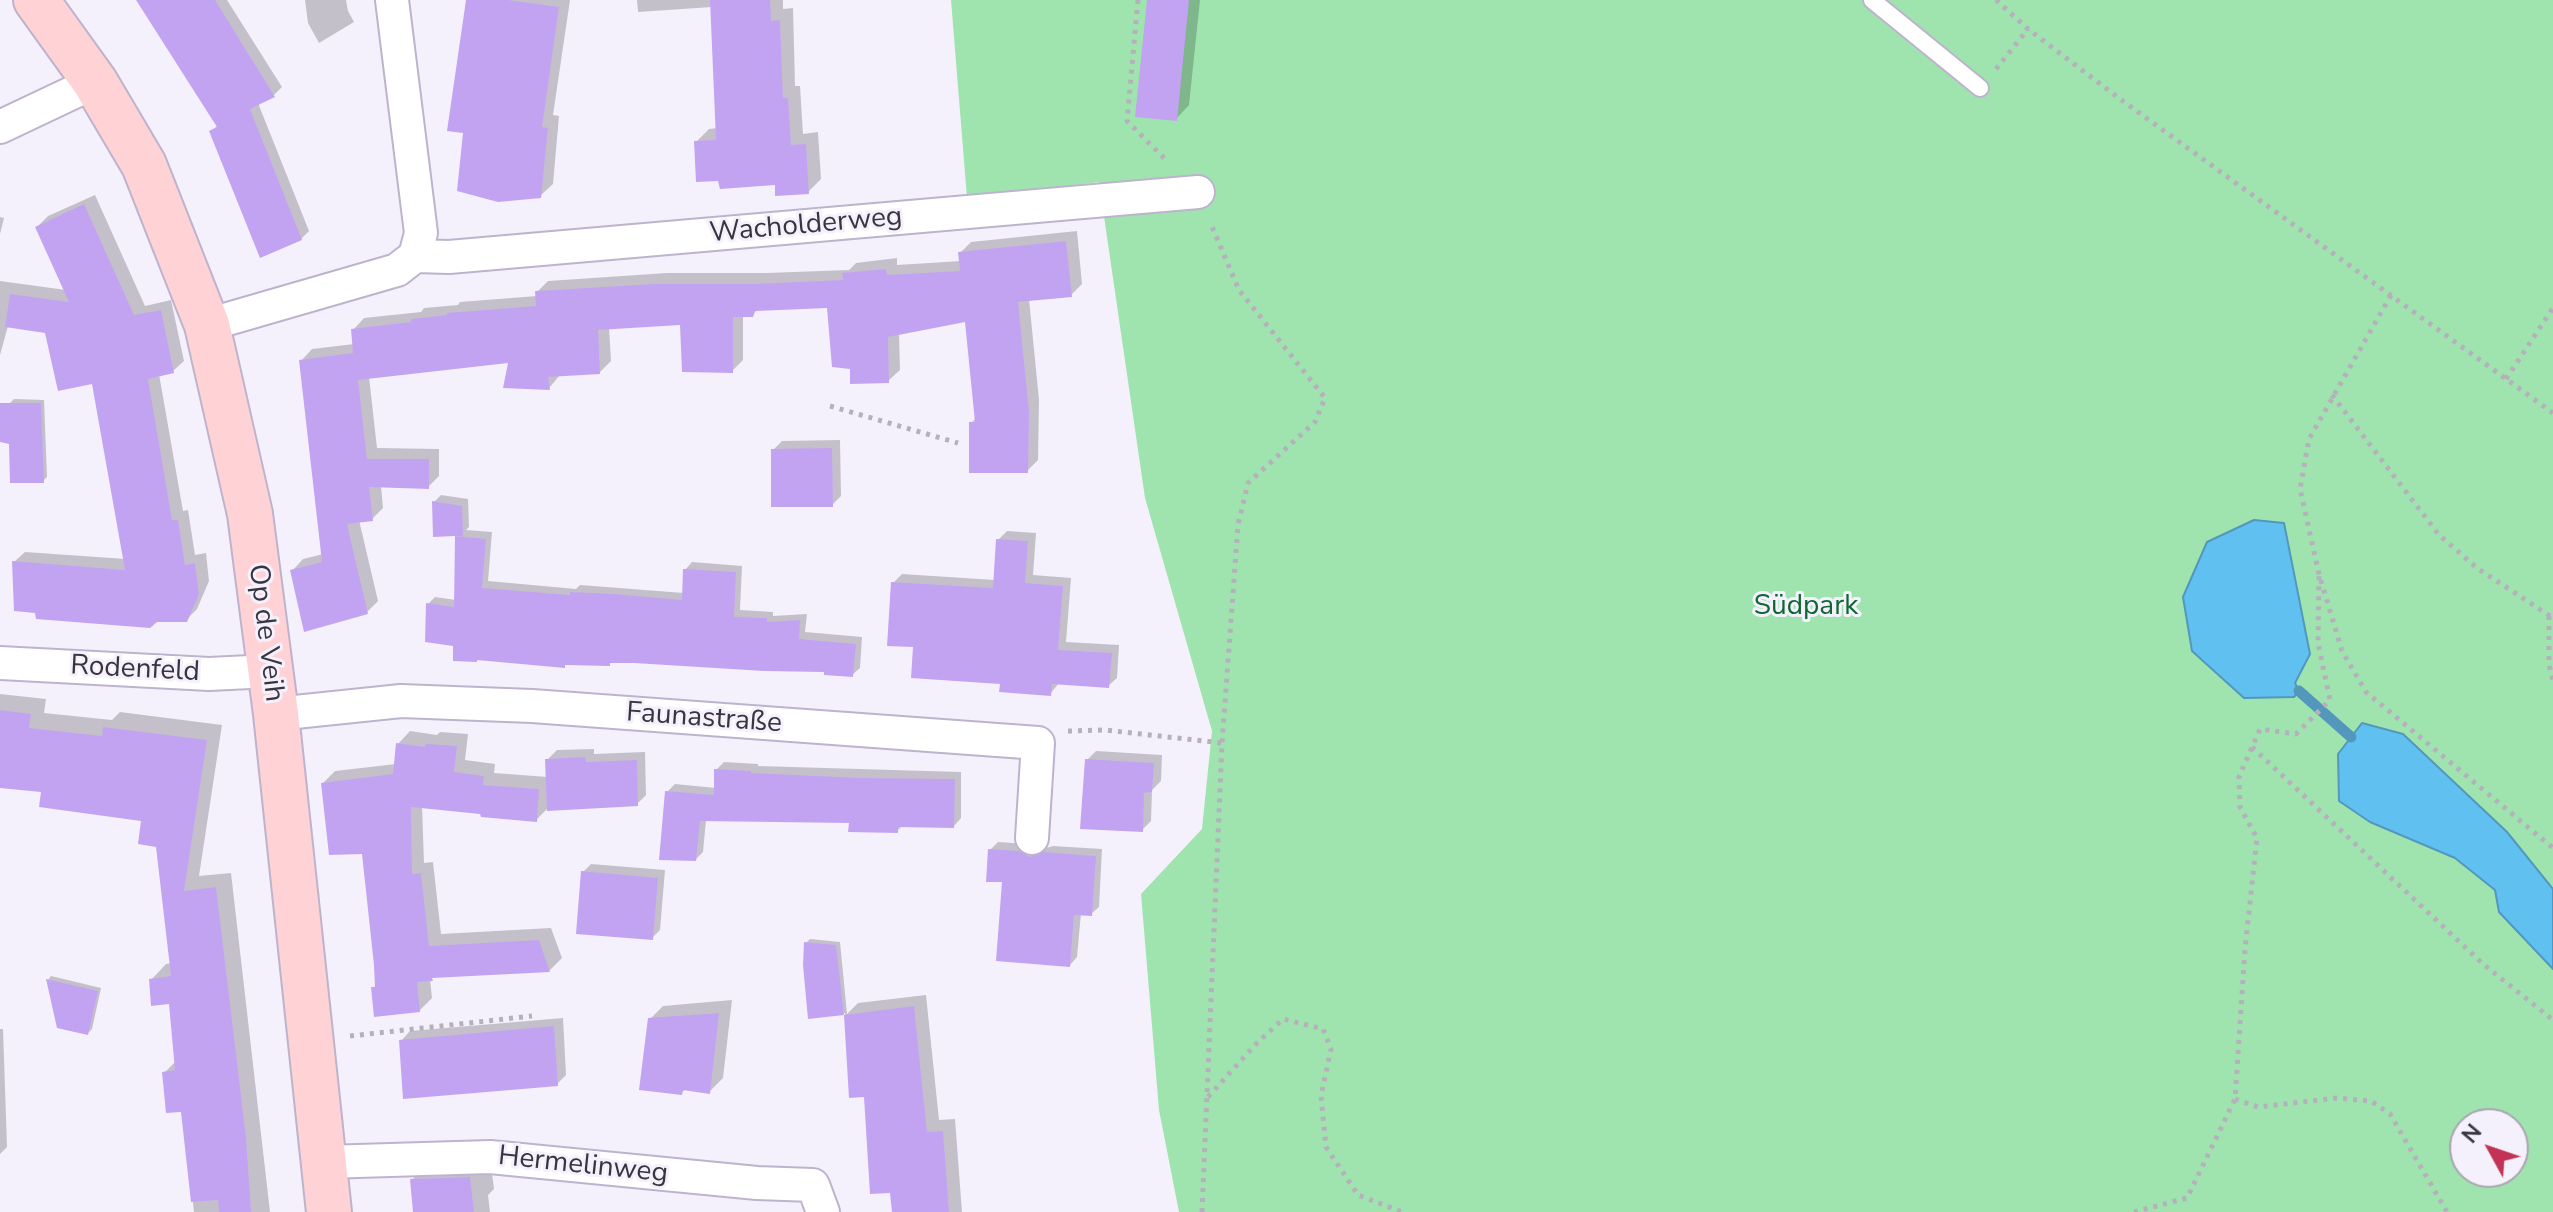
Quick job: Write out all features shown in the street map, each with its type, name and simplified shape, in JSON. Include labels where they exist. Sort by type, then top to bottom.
[{"type":"street","name":"Op de Veih","points":[[36,0],[95,82],[144,165],[207,325],[250,514],[276,714],[329,1212]]},
{"type":"street","points":[[392,0],[421,233],[415,256]]},
{"type":"street","points":[[0,127],[95,82]]},
{"type":"street","name":"Wacholderweg","points":[[207,325],[397,270],[415,256],[464,256],[1198,192]]},
{"type":"street","name":"Rodenfeld","points":[[0,663],[209,674],[271,671]]},
{"type":"street","name":"Faunastraße","points":[[276,714],[401,701],[532,706],[1038,743]]},
{"type":"street","points":[[1032,838],[1038,743]]},
{"type":"street","name":"Hermelinweg","points":[[324,1162],[490,1157],[757,1183],[813,1185],[823,1212]]},
{"type":"lane","points":[[1872,0],[1980,88]]},
{"type":"path","points":[[1138,0],[1127,121],[1198,192],[1239,290],[1325,398],[1315,422],[1248,483],[1238,525],[1222,743],[1202,1212]]},
{"type":"path","points":[[1996,0],[2028,29],[2553,413]]},
{"type":"path","points":[[1980,88],[2028,29]]},
{"type":"path","points":[[2391,295],[2309,439],[2300,489],[2319,574],[2342,651],[2366,692],[2553,848]]},
{"type":"path","points":[[2506,379],[2553,308]]},
{"type":"path","points":[[2332,395],[2439,535],[2477,568],[2551,617],[2549,665],[2553,680]]},
{"type":"path","points":[[830,406],[958,443]]},
{"type":"path","points":[[2134,1212],[2187,1198],[2235,1099],[2245,949],[2257,838],[2240,807],[2239,777],[2260,729],[2296,734],[2330,700],[2318,643],[2319,574]]},
{"type":"path","points":[[1038,743],[1063,731],[1105,730],[1222,743]]},
{"type":"path","points":[[2252,747],[2483,964],[2553,1020]]},
{"type":"path","points":[[311,1040],[532,1016]]},
{"type":"path","points":[[1208,1097],[1283,1019],[1323,1029],[1331,1049],[1321,1096],[1326,1147],[1358,1195],[1402,1212]]},
{"type":"path","points":[[2235,1099],[2258,1107],[2337,1098],[2371,1101],[2390,1114],[2447,1212]]},
{"type":"green space","name":"Südpark","points":[[951,0],[2553,0],[2553,1212],[1179,1212],[1159,1110],[1141,894],[1202,829],[1212,731],[1145,498],[1099,182],[967,198]]},
{"type":"water","points":[[2254,520],[2284,523],[2310,654],[2295,683],[2299,691],[2294,697],[2244,698],[2192,651],[2183,597],[2207,542]]},
{"type":"water","points":[[2362,723],[2403,734],[2507,832],[2553,889],[2553,969],[2499,912],[2495,890],[2455,858],[2370,822],[2339,801],[2338,754]]},
{"type":"building","points":[[136,0],[215,0],[275,97],[250,109],[302,240],[260,258],[209,131],[217,127]]},
{"type":"building","points":[[466,0],[508,0],[559,7],[542,127],[548,128],[541,198],[498,202],[457,191],[463,133],[447,131]]},
{"type":"building","points":[[710,0],[770,0],[771,21],[780,20],[783,98],[788,98],[791,145],[806,144],[809,194],[775,196],[775,185],[720,189],[718,181],[696,182],[694,141],[716,140]]},
{"type":"building","points":[[1147,0],[1189,0],[1177,121],[1135,117]]},
{"type":"building","points":[[84,204],[134,315],[161,310],[174,373],[148,379],[172,520],[178,520],[185,565],[195,563],[199,594],[187,622],[157,622],[150,628],[36,619],[35,613],[14,611],[12,561],[125,570],[92,384],[58,391],[45,333],[5,327],[10,294],[69,302],[35,227]]},
{"type":"building","points":[[1066,241],[1072,297],[1018,302],[1029,412],[1028,473],[969,473],[969,422],[975,422],[965,322],[888,337],[889,383],[850,384],[850,369],[832,367],[827,308],[755,311],[753,317],[733,317],[733,373],[682,372],[680,325],[598,330],[600,374],[548,377],[550,390],[503,388],[508,363],[358,380],[367,459],[429,459],[429,489],[369,487],[373,521],[347,524],[368,614],[304,632],[290,570],[322,562],[299,360],[353,353],[351,329],[411,322],[411,319],[447,313],[536,306],[535,291],[654,284],[843,280],[842,273],[886,269],[887,275],[960,271],[958,252]]},
{"type":"building","points":[[0,403],[41,403],[44,483],[10,483],[9,444],[0,442]]},
{"type":"building","points":[[832,448],[833,507],[771,507],[771,449]]},
{"type":"building","points":[[432,501],[462,506],[463,536],[433,537]]},
{"type":"building","points":[[455,536],[486,539],[482,588],[682,600],[683,569],[736,572],[734,617],[767,618],[767,622],[800,620],[799,639],[856,644],[853,677],[824,675],[824,672],[634,663],[565,665],[565,668],[477,660],[453,661],[453,646],[425,642],[426,603],[454,607]]},
{"type":"building","points":[[996,539],[1028,541],[1025,583],[1063,586],[1058,650],[1112,653],[1109,688],[1052,684],[1051,696],[999,692],[1000,684],[911,678],[913,647],[887,646],[891,582],[993,588]]},
{"type":"building","points":[[0,710],[31,714],[29,728],[102,736],[103,727],[207,740],[184,891],[216,887],[246,1138],[251,1212],[219,1212],[218,1200],[191,1202],[181,1112],[166,1113],[162,1072],[175,1070],[169,1004],[151,1006],[149,979],[171,976],[156,847],[138,844],[141,821],[39,807],[41,792],[0,788]]},
{"type":"building","points":[[396,743],[425,747],[426,744],[457,746],[454,772],[484,776],[483,785],[539,789],[537,822],[411,807],[412,874],[421,873],[429,946],[539,940],[550,972],[432,978],[433,981],[417,982],[420,1012],[374,1017],[371,987],[375,987],[374,965],[362,854],[329,855],[321,783],[393,774]]},
{"type":"building","points":[[585,757],[586,762],[637,760],[638,806],[547,811],[545,759]]},
{"type":"building","points":[[1085,759],[1154,763],[1152,792],[1144,793],[1143,832],[1080,829]]},
{"type":"building","points":[[714,769],[861,778],[955,779],[954,828],[898,827],[898,833],[848,832],[849,823],[700,821],[696,861],[659,860],[665,791],[714,795]]},
{"type":"building","points":[[988,849],[1019,851],[1030,857],[1043,852],[1096,856],[1092,916],[1074,915],[1070,967],[996,961],[1002,882],[986,882]]},
{"type":"building","points":[[581,871],[658,878],[653,940],[576,934]]},
{"type":"building","points":[[804,942],[836,945],[844,1015],[808,1019]]},
{"type":"building","points":[[46,979],[98,991],[88,1035],[57,1028]]},
{"type":"building","points":[[914,1006],[927,1132],[943,1131],[949,1212],[892,1212],[890,1193],[870,1194],[864,1097],[849,1098],[844,1015]]},
{"type":"building","points":[[719,1013],[710,1094],[683,1090],[682,1095],[639,1090],[648,1018]]},
{"type":"building","points":[[554,1026],[558,1086],[403,1099],[399,1040]]},
{"type":"building","points":[[470,1177],[474,1212],[413,1212],[410,1179]]},
{"type":"waterway","points":[[2299,691],[2351,737]]}]
